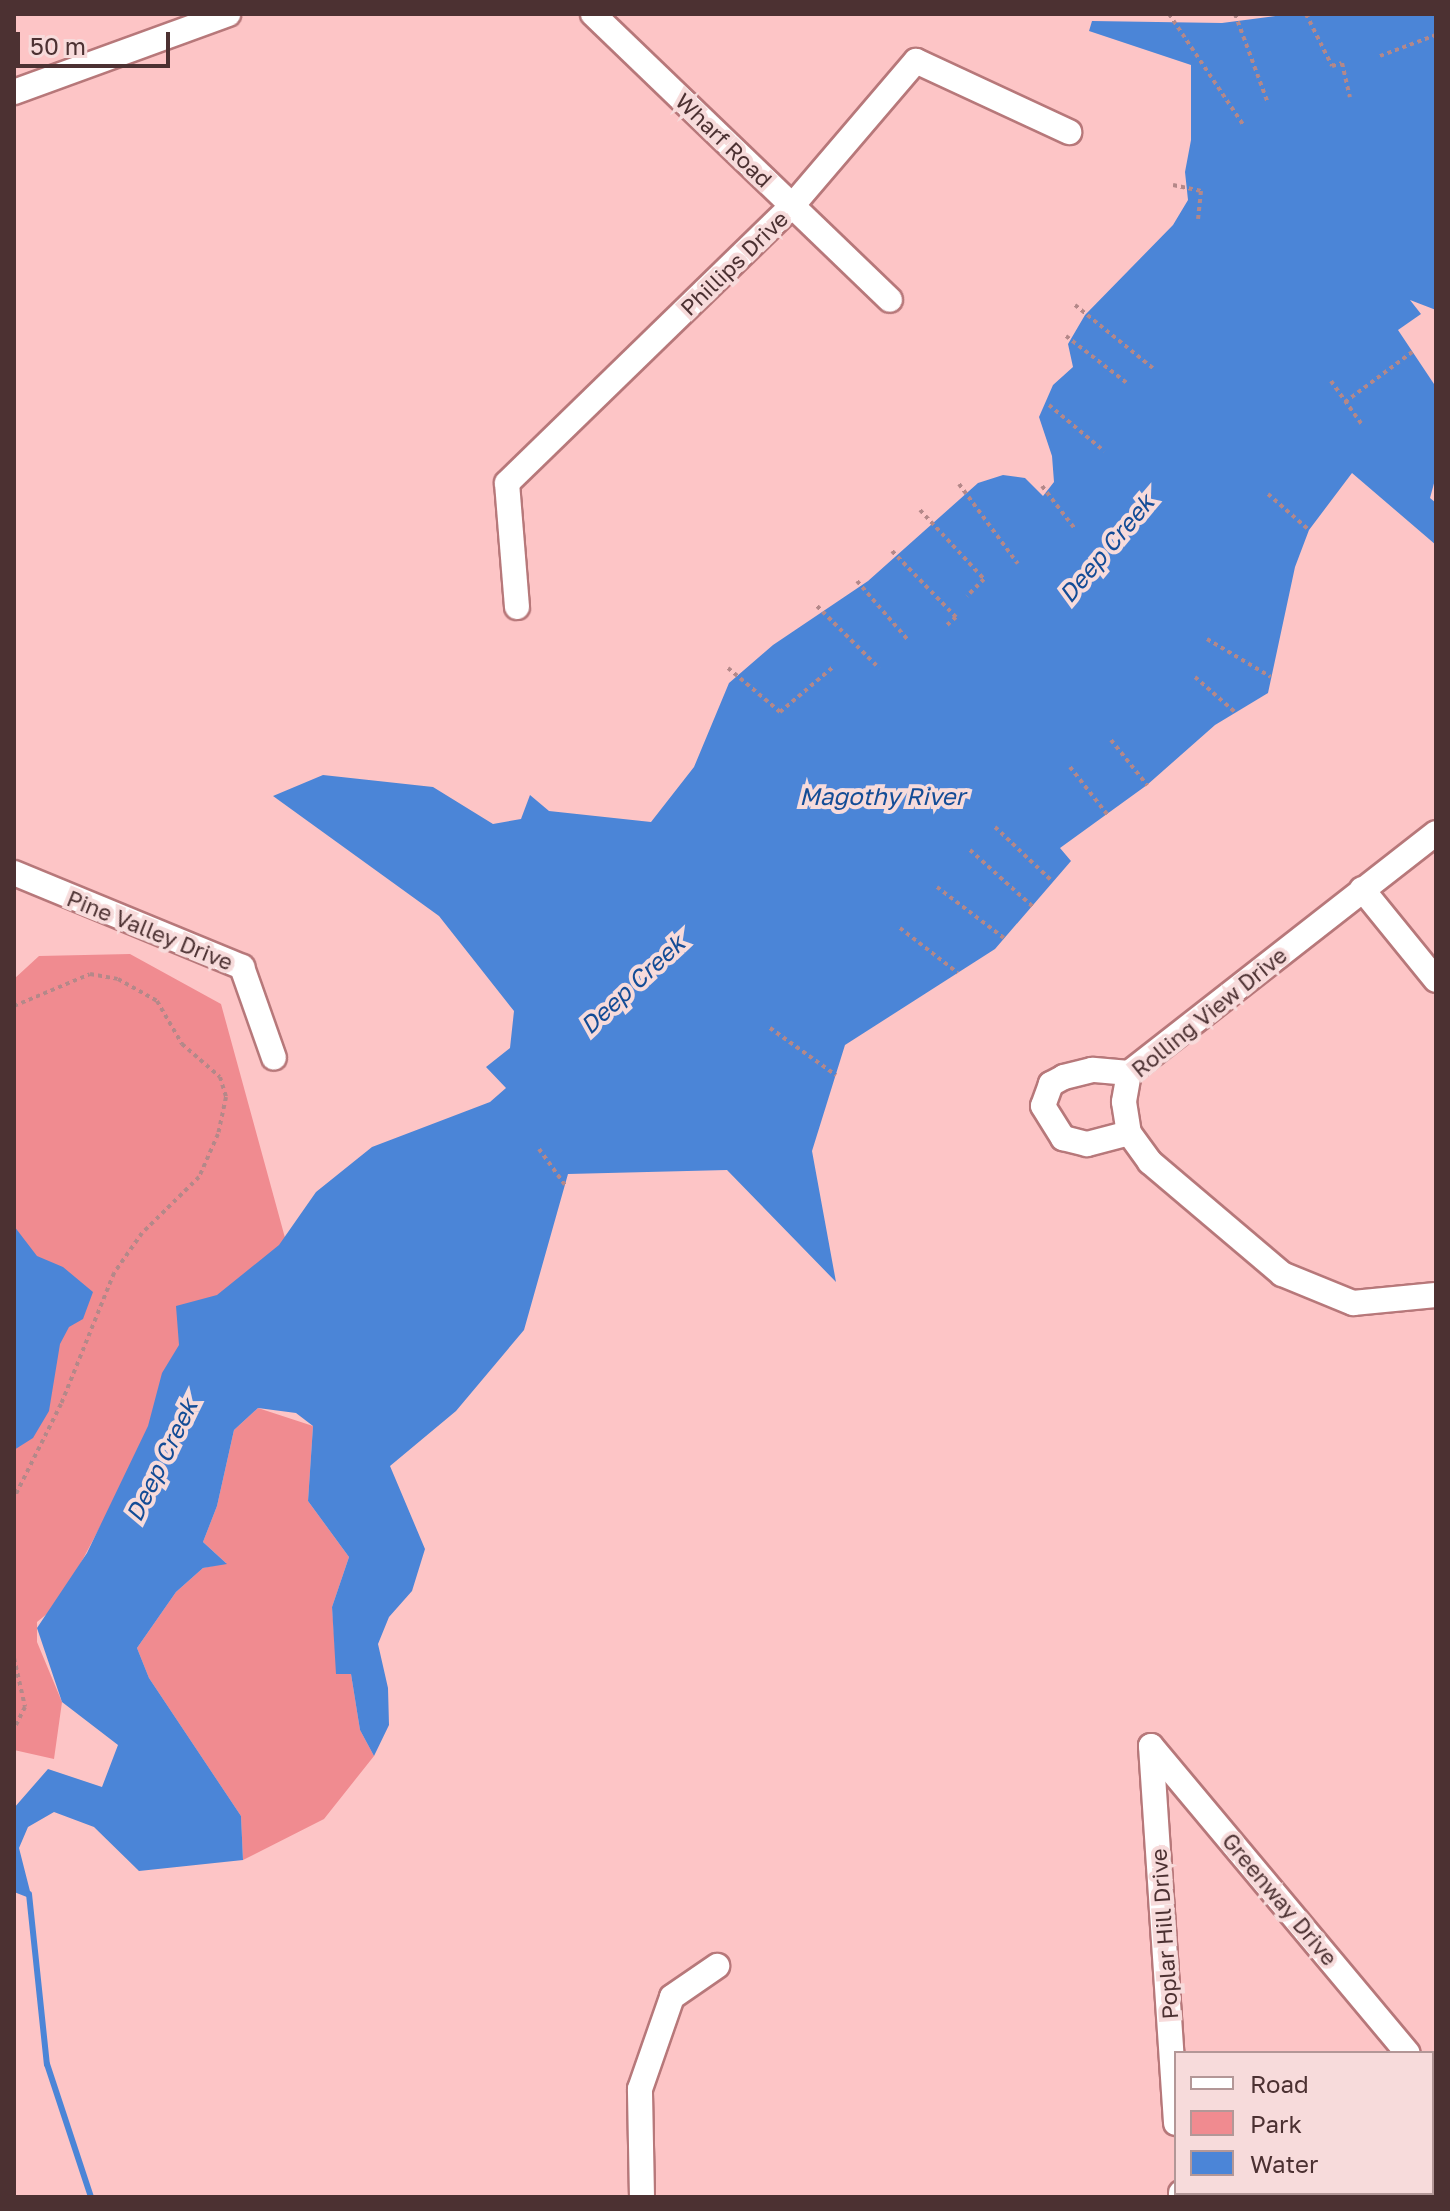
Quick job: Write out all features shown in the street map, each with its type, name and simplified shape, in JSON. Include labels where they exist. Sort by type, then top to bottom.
[{"type":"street","points":[[14,92],[228,14]]},
{"type":"street","name":"Wharf Road","points":[[593,14],[890,300]]},
{"type":"street","name":"Phillips Drive","points":[[517,607],[507,483],[792,206],[916,61],[1069,132]]},
{"type":"street","name":"Rolling View Drive","points":[[1129,1133],[1124,1102],[1129,1073],[1436,833]]},
{"type":"street","name":"Pine Valley Drive","points":[[14,873],[242,967],[274,1058]]},
{"type":"street","points":[[1362,889],[1436,980]]},
{"type":"street","points":[[1129,1073],[1092,1070],[1064,1077],[1051,1084],[1043,1106],[1063,1138],[1087,1144],[1129,1133],[1150,1162],[1282,1274],[1353,1303],[1436,1295]]},
{"type":"street","name":"Greenway Drive","points":[[1151,1746],[1406,2051]]},
{"type":"street","name":"Poplar Hill Drive","points":[[1151,1746],[1174,2093]]},
{"type":"street","points":[[642,2197],[640,2089],[672,1997],[717,1966]]},
{"type":"path","points":[[1169,14],[1244,126]]},
{"type":"path","points":[[1235,14],[1268,103]]},
{"type":"path","points":[[1306,14],[1332,66],[1342,63],[1350,97]]},
{"type":"path","points":[[1380,56],[1436,35]]},
{"type":"path","points":[[1173,185],[1201,191],[1198,219]]},
{"type":"path","points":[[1075,305],[1154,369]]},
{"type":"path","points":[[1066,336],[1128,384]]},
{"type":"path","points":[[1345,402],[1412,352]]},
{"type":"path","points":[[1331,381],[1363,426]]},
{"type":"path","points":[[1049,405],[1104,451]]},
{"type":"path","points":[[959,484],[1018,564]]},
{"type":"path","points":[[1042,486],[1075,529]]},
{"type":"path","points":[[1268,494],[1309,530]]},
{"type":"path","points":[[920,510],[984,579],[967,596]]},
{"type":"path","points":[[892,551],[956,617],[947,625]]},
{"type":"path","points":[[857,581],[907,639]]},
{"type":"path","points":[[817,606],[879,668]]},
{"type":"path","points":[[1207,639],[1271,677]]},
{"type":"path","points":[[728,668],[780,712],[833,667]]},
{"type":"path","points":[[1195,677],[1236,713]]},
{"type":"path","points":[[1111,740],[1147,785]]},
{"type":"path","points":[[1070,767],[1107,814]]},
{"type":"path","points":[[995,827],[1053,882]]},
{"type":"path","points":[[970,850],[1032,906]]},
{"type":"path","points":[[937,887],[1004,938]]},
{"type":"path","points":[[900,928],[958,973]]},
{"type":"path","points":[[14,1006],[90,974],[118,979],[157,1001],[182,1044],[220,1077],[226,1097],[218,1134],[199,1177],[142,1233],[114,1273],[61,1404],[14,1498]]},
{"type":"path","points":[[770,1028],[836,1075]]},
{"type":"path","points":[[539,1149],[565,1185]]},
{"type":"path","points":[[14,1658],[25,1707],[14,1729]]},
{"type":"green space","points":[[130,954],[221,1004],[290,1256],[142,1448],[59,1604],[37,1622],[37,1642],[62,1702],[54,1759],[14,1750],[14,979],[39,956]]},
{"type":"green space","points":[[258,1408],[313,1426],[308,1501],[349,1557],[332,1607],[337,1674],[351,1674],[360,1730],[374,1756],[324,1819],[243,1860],[241,1816],[149,1678],[137,1648],[176,1592],[203,1568],[226,1563],[203,1542],[217,1506],[234,1430]]},
{"type":"water","name":"Magothy River","points":[[1290,14],[1436,14],[1436,310],[1410,300],[1421,314],[1398,330],[1436,387],[1436,476],[1430,498],[1436,503],[1436,545],[1352,473],[1309,530],[1295,567],[1268,693],[1215,725],[1147,785],[1060,848],[1071,861],[995,949],[845,1045],[812,1151],[836,1282],[727,1170],[568,1174],[524,1330],[456,1411],[390,1466],[425,1549],[412,1591],[389,1617],[378,1644],[388,1688],[389,1725],[374,1756],[360,1730],[351,1674],[336,1674],[332,1607],[349,1557],[308,1501],[313,1426],[296,1413],[258,1408],[234,1430],[217,1506],[203,1542],[227,1564],[203,1568],[176,1592],[137,1648],[149,1678],[241,1816],[243,1860],[139,1871],[94,1827],[54,1812],[28,1827],[19,1848],[32,1899],[14,1892],[14,1808],[48,1769],[102,1787],[118,1745],[62,1702],[37,1628],[87,1553],[148,1426],[162,1373],[179,1345],[176,1306],[217,1295],[279,1245],[316,1192],[372,1147],[490,1102],[506,1088],[486,1067],[510,1048],[514,1011],[439,916],[273,796],[323,775],[433,787],[493,824],[521,819],[530,795],[549,811],[651,822],[694,767],[729,683],[773,645],[868,581],[978,483],[1003,475],[1025,478],[1043,496],[1054,482],[1052,456],[1039,417],[1053,385],[1073,367],[1068,344],[1085,315],[1173,225],[1188,200],[1185,172],[1191,140],[1191,65],[1089,31],[1092,21],[1222,23]]},
{"type":"water","points":[[14,1226],[37,1256],[63,1267],[93,1292],[83,1319],[69,1327],[60,1344],[49,1411],[33,1438],[14,1450]]},
{"type":"waterway","name":"Deep Creek","points":[[29,1894],[47,2064],[91,2197]]}]
